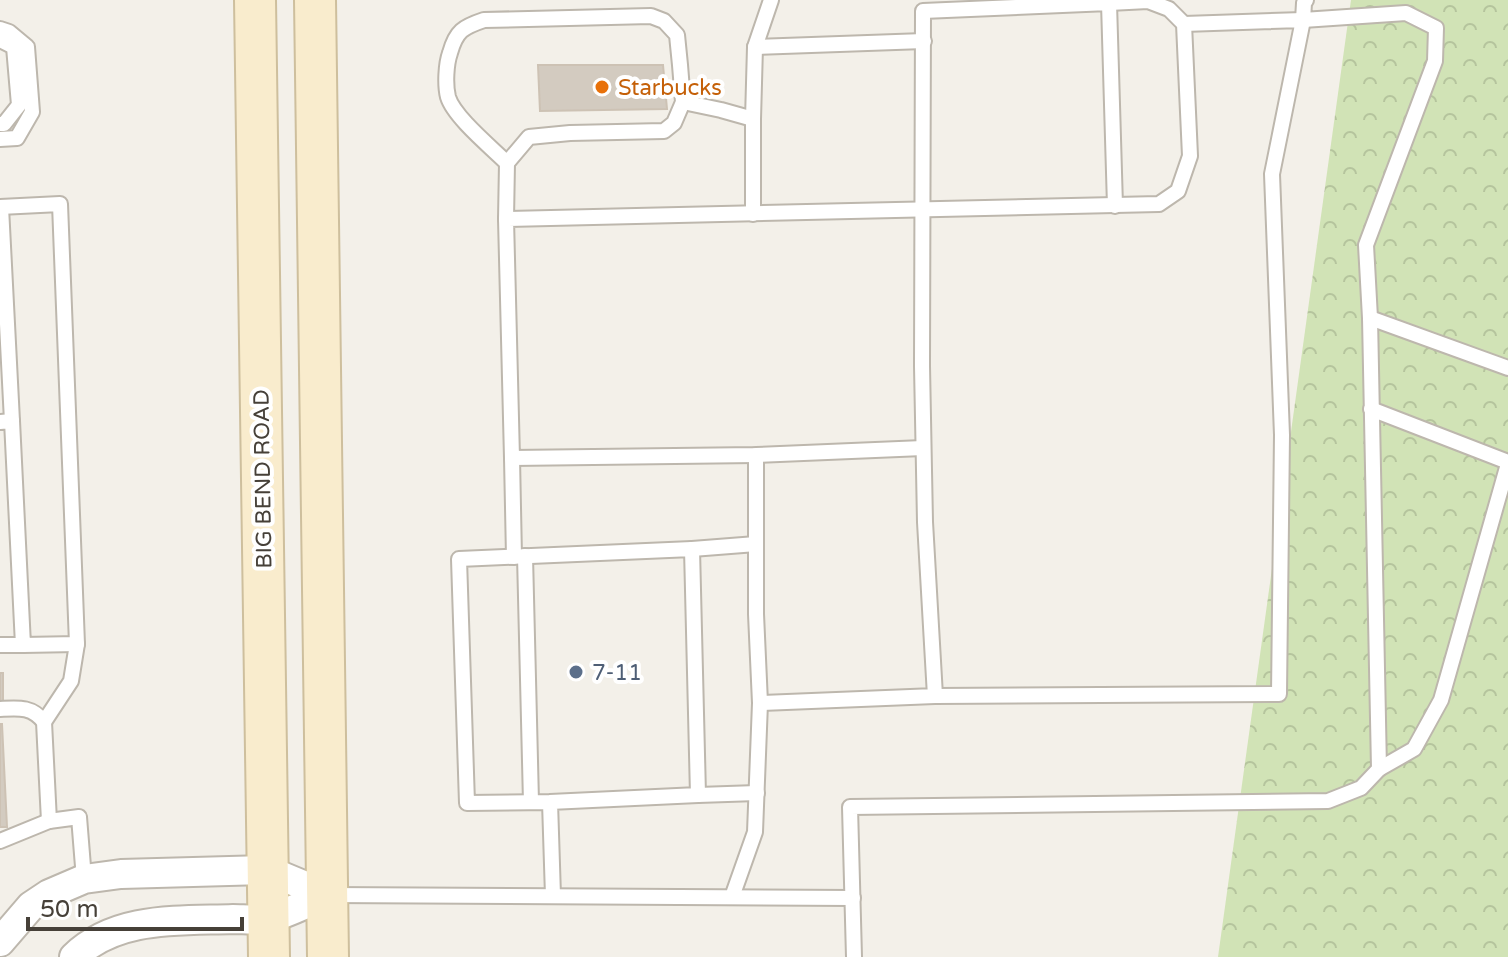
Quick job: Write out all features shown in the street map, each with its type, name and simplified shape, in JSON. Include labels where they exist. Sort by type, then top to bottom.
[{"type":"main road","name":"BIG BEND ROAD","points":[[255,0],[268,938]]},
{"type":"main road","points":[[315,0],[328,957]]},
{"type":"street","points":[[0,942],[31,906],[49,894],[84,879],[121,874],[267,870],[327,895]]},
{"type":"street","points":[[74,957],[96,939],[115,930],[172,921],[268,938],[327,895]]},
{"type":"lane","points":[[753,214],[755,47],[771,0]]},
{"type":"lane","points":[[506,219],[753,214],[923,210],[1115,206],[1159,204],[1178,191],[1190,156],[1184,24],[1169,9],[1148,1],[923,11],[924,41],[923,210],[922,366],[923,448],[935,696]]},
{"type":"lane","points":[[760,703],[935,696],[1279,694],[1282,435],[1272,174],[1303,20],[1304,1]]},
{"type":"lane","points":[[1109,3],[1115,206]]},
{"type":"lane","points":[[1184,24],[1406,13],[1436,28],[1435,61],[1366,245],[1379,769]]},
{"type":"lane","points":[[507,163],[467,125],[448,98],[446,63],[454,38],[466,26],[484,20],[651,16],[664,21],[677,35],[683,102],[674,123],[664,131],[529,137],[507,163],[512,458],[519,556],[523,748],[531,802]]},
{"type":"lane","points":[[0,29],[9,32],[27,47],[32,112],[17,138],[0,139]]},
{"type":"lane","points":[[0,40],[14,47],[19,105],[4,124],[0,124]]},
{"type":"lane","points":[[755,47],[924,41]]},
{"type":"lane","points":[[683,102],[753,119]]},
{"type":"lane","points":[[23,645],[6,421],[1,207],[60,204],[77,644],[71,681],[44,722],[49,821]]},
{"type":"lane","points":[[1370,318],[1508,368]]},
{"type":"lane","points":[[854,957],[850,807],[1328,801],[1361,788],[1379,769],[1414,749],[1441,700],[1508,463],[1371,409]]},
{"type":"lane","points":[[512,458],[756,455],[923,448]]},
{"type":"lane","points":[[732,897],[755,832],[760,703],[756,455]]},
{"type":"lane","points":[[756,544],[459,559],[465,604],[468,674],[470,748],[467,803],[757,793]]},
{"type":"lane","points":[[692,549],[698,795]]},
{"type":"lane","points":[[0,645],[77,644]]},
{"type":"lane","points":[[0,709],[29,709],[44,722]]},
{"type":"lane","points":[[550,802],[553,896]]},
{"type":"lane","points":[[0,841],[49,821],[79,817],[84,879]]},
{"type":"lane","points":[[327,895],[853,898]]},
{"type":"green space","points":[[1351,0],[1508,0],[1508,957],[1218,957]]},
{"type":"building","name":"Starbucks","points":[[538,65],[663,65],[667,109],[540,111]]},
{"type":"building","points":[[0,673],[3,673],[3,702],[0,702]]},
{"type":"building","points":[[2,724],[7,827],[0,827]]},
{"type":"place","name":"Starbucks","points":[[602,87]]},
{"type":"place","name":"7-11","points":[[576,672]]}]
